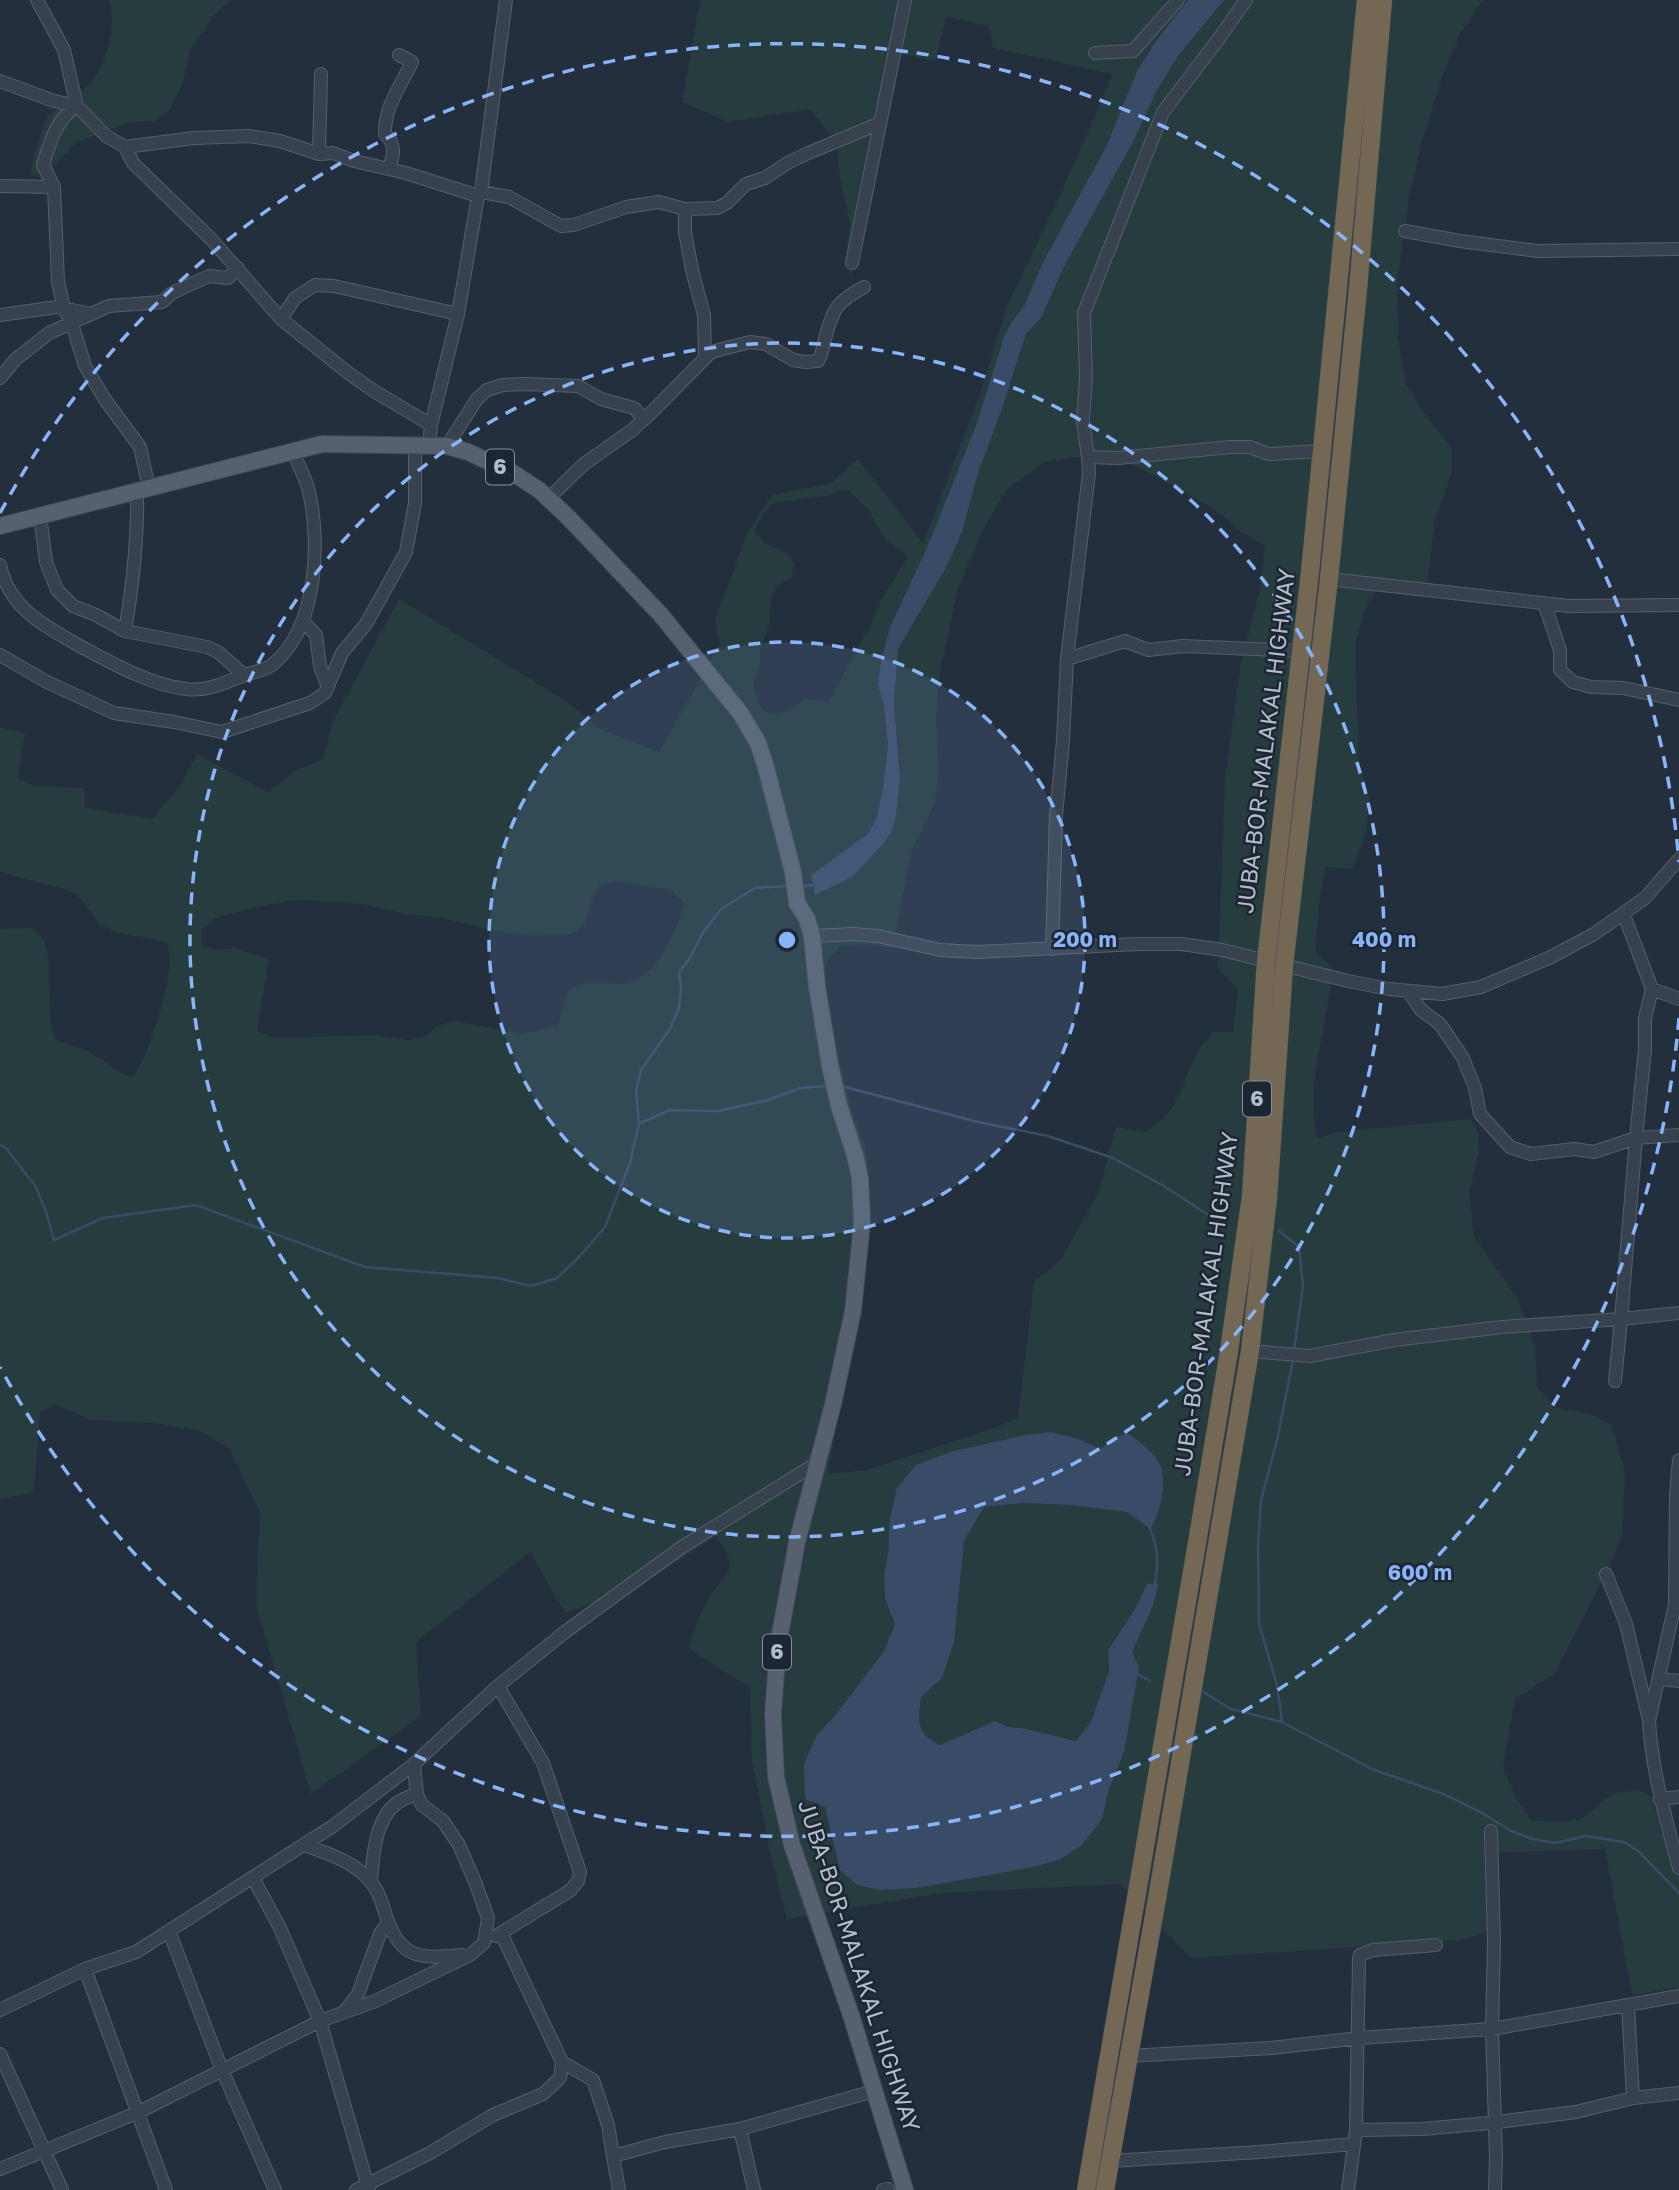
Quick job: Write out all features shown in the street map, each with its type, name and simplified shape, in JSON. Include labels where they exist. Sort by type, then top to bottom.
[{"type":"highway","name":"JUBA-BOR-MALAKAL HIGHWAY","points":[[1086,2190],[1231,1338],[1251,1196],[1266,961],[1322,452],[1366,0]]},
{"type":"highway","name":"JUBA-BOR-MALAKAL HIGHWAY","points":[[1105,2190],[1250,1351],[1268,1198],[1284,966],[1328,579],[1383,0]]},
{"type":"main road","name":"JUBA-BOR-MALAKAL HIGHWAY","points":[[0,526],[322,444],[447,446],[468,452],[513,473],[577,525],[661,615],[741,714],[758,743],[793,872],[797,903],[807,919],[812,936],[817,987],[831,1066],[839,1106],[858,1166],[862,1223],[853,1311],[833,1404],[797,1542],[778,1645],[774,1680],[773,1745],[782,1807],[792,1845],[851,2014],[874,2091],[892,2190]]},
{"type":"street","points":[[37,0],[64,50],[77,106],[106,136],[125,147],[133,163],[238,268],[281,319],[347,372],[431,425]]},
{"type":"street","points":[[0,655],[47,682],[114,713],[222,732],[310,703],[325,694],[342,653],[366,624],[406,552],[422,446],[431,425],[458,314],[479,194],[506,0]]},
{"type":"street","points":[[852,263],[905,0]]},
{"type":"street","points":[[1095,53],[1133,51],[1178,0]]},
{"type":"street","points":[[1052,949],[1056,816],[1067,659],[1089,473],[1083,421],[1086,377],[1084,313],[1163,112],[1246,0]]},
{"type":"street","points":[[389,169],[394,150],[392,140],[385,134],[385,125],[390,106],[412,62],[399,55]]},
{"type":"street","points":[[319,154],[321,74]]},
{"type":"street","points":[[0,82],[77,106]]},
{"type":"street","points":[[77,106],[64,114],[50,142],[44,165],[54,187],[58,282],[64,308],[85,366],[106,401],[140,447],[143,489],[125,631]]},
{"type":"street","points":[[125,147],[194,138],[249,136],[280,141],[319,154],[333,153],[479,194],[509,197],[561,226],[574,225],[625,207],[659,202],[685,209],[717,208],[727,203],[746,184],[765,178],[789,162],[811,152],[880,124]]},
{"type":"street","points":[[0,186],[54,187]]},
{"type":"street","points":[[685,209],[685,232],[704,315],[705,357]]},
{"type":"street","points":[[1405,231],[1460,242],[1538,251],[1679,249]]},
{"type":"street","points":[[0,379],[16,359],[48,334],[108,306],[162,302],[172,293],[209,276],[228,278],[238,268]]},
{"type":"street","points":[[281,319],[295,298],[315,285],[334,286],[458,314]]},
{"type":"street","points":[[548,499],[584,464],[644,419],[710,352],[750,342],[766,344],[793,360],[814,363],[818,361],[838,304],[864,287]]},
{"type":"street","points":[[0,314],[57,307],[92,314]]},
{"type":"street","points":[[447,446],[477,399],[487,390],[503,385],[578,386],[601,399],[634,408],[644,419]]},
{"type":"street","points":[[1088,457],[1119,458],[1230,447],[1250,447],[1268,454],[1322,452]]},
{"type":"street","points":[[0,565],[18,605],[42,625],[131,672],[187,690],[211,688],[269,667],[285,653],[303,621],[315,562],[314,522],[308,489],[293,452]]},
{"type":"street","points":[[40,515],[46,562],[57,590],[73,606],[125,631],[206,647],[218,652],[244,675]]},
{"type":"street","points":[[1328,579],[1569,606],[1679,606]]},
{"type":"street","points":[[1544,603],[1560,650],[1560,670],[1573,682],[1591,687],[1623,688],[1679,700]]},
{"type":"street","points":[[303,621],[316,635],[320,666],[328,687]]},
{"type":"street","points":[[1067,659],[1125,641],[1148,650],[1183,646],[1301,651]]},
{"type":"street","points":[[812,936],[878,936],[940,950],[978,952],[1182,944],[1222,950],[1348,981],[1442,994],[1481,987],[1551,957],[1594,934],[1645,898],[1679,858]]},
{"type":"street","points":[[1615,1381],[1645,1049],[1645,1018],[1652,989],[1624,915],[1679,858]]},
{"type":"street","points":[[1652,989],[1679,999]]},
{"type":"street","points":[[1408,991],[1422,1010],[1440,1024],[1463,1058],[1475,1088],[1480,1114],[1510,1147],[1531,1154],[1574,1149],[1594,1152],[1636,1138],[1679,1135]]},
{"type":"street","points":[[1250,1351],[1310,1356],[1394,1340],[1502,1327],[1679,1313]]},
{"type":"street","points":[[1649,1721],[1675,1604],[1679,1460]]},
{"type":"street","points":[[0,2010],[85,1969],[136,1952],[340,1821],[414,1764],[498,1685],[565,1632],[682,1547],[817,1463]]},
{"type":"street","points":[[1606,1574],[1626,1624],[1649,1721],[1660,1799],[1679,1868]]},
{"type":"street","points":[[1660,1679],[1679,1681]]},
{"type":"street","points":[[0,2169],[139,2112],[320,2021],[373,2002],[470,1955],[484,1943],[571,1890],[578,1881],[580,1871],[543,1763],[498,1685]]},
{"type":"street","points":[[414,1764],[417,1793],[422,1805],[443,1821],[459,1845],[488,1917],[484,1943]]},
{"type":"street","points":[[371,1881],[376,1843],[386,1816],[396,1804],[417,1793]]},
{"type":"street","points":[[1660,1799],[1679,1797]]},
{"type":"street","points":[[1491,1831],[1495,2190]]},
{"type":"street","points":[[304,1845],[331,1854],[363,1873],[371,1881],[398,1942],[412,1954],[441,1957],[470,1955]]},
{"type":"street","points":[[253,1878],[279,1926],[320,2021],[364,2188],[493,2115],[543,2094],[560,2078],[562,2062],[500,1933]]},
{"type":"street","points":[[344,2012],[358,1994],[380,1934],[388,1922]]},
{"type":"street","points":[[169,1930],[222,2070],[275,2190]]},
{"type":"street","points":[[1348,2190],[1356,2130],[1360,1955],[1373,1950],[1436,1945]]},
{"type":"street","points":[[85,1969],[166,2190]]},
{"type":"street","points":[[1128,2056],[1271,2048],[1359,2038],[1492,2029],[1679,1996]]},
{"type":"street","points":[[1628,2005],[1633,2098]]},
{"type":"street","points":[[0,2054],[62,2190]]},
{"type":"street","points":[[562,2062],[593,2080],[608,2125],[619,2190]]},
{"type":"street","points":[[613,2156],[664,2142],[740,2129],[874,2091]]},
{"type":"street","points":[[1356,2130],[1422,2129],[1495,2122],[1576,2112],[1633,2098],[1679,2093]]},
{"type":"street","points":[[740,2129],[754,2190]]},
{"type":"street","points":[[1110,2161],[1354,2144]]},
{"type":"green space","points":[[109,0],[231,0],[217,12],[190,49],[182,86],[169,111],[154,121],[130,122],[75,143],[43,178],[30,174],[40,135],[48,117],[88,86],[102,64],[112,25]]},
{"type":"green space","points":[[700,0],[1188,0],[1157,38],[1137,71],[1106,147],[1042,264],[1024,306],[1011,323],[977,423],[926,550],[890,627],[881,660],[878,685],[884,706],[888,745],[877,815],[869,833],[811,875],[815,894],[896,816],[900,763],[894,704],[898,649],[948,564],[962,532],[978,472],[1026,334],[1041,318],[1064,267],[1135,138],[1157,90],[1178,56],[1224,0],[1483,0],[1460,34],[1443,74],[1422,142],[1409,197],[1397,283],[1398,337],[1406,384],[1423,412],[1452,449],[1451,475],[1435,519],[1427,585],[1379,585],[1363,614],[1355,644],[1359,762],[1369,797],[1366,831],[1353,869],[1326,867],[1319,904],[1315,952],[1332,967],[1315,1075],[1314,1117],[1318,1138],[1338,1132],[1471,1119],[1478,1134],[1479,1149],[1469,1196],[1474,1237],[1518,1299],[1535,1346],[1537,1386],[1556,1408],[1590,1414],[1612,1425],[1625,1474],[1622,1536],[1606,1574],[1554,1674],[1515,1699],[1503,1768],[1515,1796],[1531,1820],[1562,1822],[1582,1819],[1613,1793],[1638,1790],[1652,1797],[1662,1833],[1679,1854],[1679,1987],[1632,1995],[1605,1849],[1485,1853],[1495,1930],[1459,1940],[1191,1958],[1120,1884],[942,1893],[787,1919],[770,1852],[752,1760],[750,1688],[688,1648],[703,1609],[730,1569],[729,1557],[716,1536],[641,1585],[565,1613],[530,1552],[416,1642],[421,1716],[311,1794],[256,1605],[260,1512],[229,1448],[200,1431],[156,1423],[90,1420],[55,1404],[40,1412],[34,1492],[0,1499],[0,929],[32,928],[44,940],[48,957],[51,1023],[56,1040],[89,1051],[118,1072],[133,1078],[158,1020],[170,958],[167,942],[116,932],[100,924],[77,895],[61,888],[0,872],[0,728],[25,732],[18,778],[34,786],[85,788],[85,808],[152,819],[181,784],[197,754],[268,792],[295,771],[324,759],[332,723],[399,599],[566,701],[600,729],[659,752],[720,644],[715,620],[748,532],[772,495],[831,483],[858,459],[923,543],[980,394],[1007,306],[1062,191],[1113,74],[993,48],[989,26],[946,17],[935,61],[896,53],[851,277],[846,259],[850,224],[836,143],[810,109],[728,122],[682,102]],"holes":[[[1071,457],[1125,461],[1214,509],[1242,532],[1265,546],[1259,595],[1241,661],[1225,780],[1218,969],[1238,989],[1233,1032],[1213,1032],[1205,1041],[1172,1109],[1146,1132],[1116,1127],[1099,1192],[1060,1261],[1034,1282],[1018,1418],[866,1470],[827,1474],[857,1324],[870,1193],[865,1145],[853,1114],[837,1051],[826,993],[825,970],[828,959],[841,946],[893,948],[911,853],[934,805],[939,775],[936,718],[940,672],[958,588],[983,530],[1006,490],[1042,463]],[[839,490],[848,490],[867,508],[885,539],[908,556],[881,600],[829,702],[805,699],[793,708],[772,714],[761,707],[754,681],[760,665],[761,646],[769,626],[772,597],[783,581],[791,580],[794,564],[790,555],[766,544],[754,531],[773,503],[832,495]],[[616,881],[671,890],[685,904],[666,948],[652,968],[634,981],[617,984],[589,983],[573,987],[565,997],[558,1026],[522,1034],[454,1021],[437,1026],[424,1037],[407,1040],[374,1035],[275,1038],[257,1031],[269,959],[235,948],[218,950],[202,947],[202,929],[216,918],[287,901],[303,900],[356,903],[406,914],[442,918],[494,931],[529,935],[572,934],[586,922],[599,886]],[[1051,1432],[1079,1439],[1100,1449],[1114,1438],[1129,1433],[1150,1451],[1150,1529],[1127,1512],[1024,1503],[984,1507],[964,1541],[954,1642],[942,1678],[921,1697],[920,1726],[926,1736],[940,1745],[995,1721],[1076,1741],[1091,1722],[1109,1671],[1108,1650],[1135,1609],[1147,1584],[1140,1631],[1131,1652],[1102,1819],[1059,1860],[916,1888],[880,1890],[832,1834],[825,1807],[817,1735],[884,1651],[895,1624],[885,1599],[884,1574],[889,1549],[889,1524],[916,1465],[983,1444]]]},
{"type":"water","points":[[1188,0],[1224,0],[1178,56],[1157,90],[1135,138],[1064,267],[1041,318],[1026,334],[978,473],[962,532],[948,564],[898,649],[894,704],[900,777],[896,816],[891,833],[852,877],[815,895],[811,875],[869,833],[877,816],[888,745],[884,706],[878,685],[881,660],[890,627],[926,550],[977,423],[1004,337],[1024,306],[1042,264],[1106,147],[1137,71],[1157,39]]},
{"type":"water","points":[[1051,1432],[1079,1439],[1100,1449],[1114,1438],[1128,1433],[1143,1445],[1157,1459],[1163,1477],[1161,1501],[1154,1523],[1150,1529],[1127,1512],[1069,1505],[1024,1503],[984,1507],[964,1541],[954,1642],[942,1678],[921,1697],[919,1720],[926,1736],[940,1745],[995,1721],[1009,1727],[1076,1741],[1091,1722],[1109,1671],[1108,1650],[1135,1609],[1147,1584],[1159,1583],[1153,1606],[1132,1652],[1139,1667],[1124,1752],[1109,1789],[1102,1819],[1082,1845],[1059,1860],[916,1888],[880,1890],[857,1885],[840,1870],[825,1807],[805,1799],[804,1764],[817,1735],[884,1651],[895,1624],[885,1599],[884,1574],[889,1549],[889,1524],[897,1488],[916,1465],[950,1452],[1025,1435]]},
{"type":"waterway","points":[[801,886],[816,885]]},
{"type":"waterway","points":[[0,1145],[5,1147],[36,1187],[54,1240],[103,1218],[196,1205],[365,1267],[498,1278],[531,1286],[557,1278],[605,1227],[630,1163],[639,1123],[636,1091],[641,1070],[670,1029],[679,1008],[679,972],[721,909],[755,888],[788,886]]},
{"type":"waterway","points":[[640,1123],[670,1110],[718,1111],[768,1100],[801,1088],[827,1086]]},
{"type":"waterway","points":[[841,1086],[978,1122],[1048,1136],[1113,1158],[1164,1186],[1222,1224]]},
{"type":"waterway","points":[[1279,1231],[1299,1247],[1303,1286],[1294,1350]]},
{"type":"waterway","points":[[1282,1721],[1277,1685],[1259,1624],[1258,1546],[1261,1500],[1277,1440],[1293,1360]]},
{"type":"waterway","points":[[1150,1529],[1157,1556],[1155,1583]]},
{"type":"waterway","points":[[1134,1672],[1150,1681]]},
{"type":"waterway","points":[[1203,1692],[1231,1709],[1282,1722],[1372,1769],[1446,1795],[1511,1831],[1533,1839],[1555,1843],[1586,1836],[1624,1842],[1638,1851],[1679,1893]]}]
